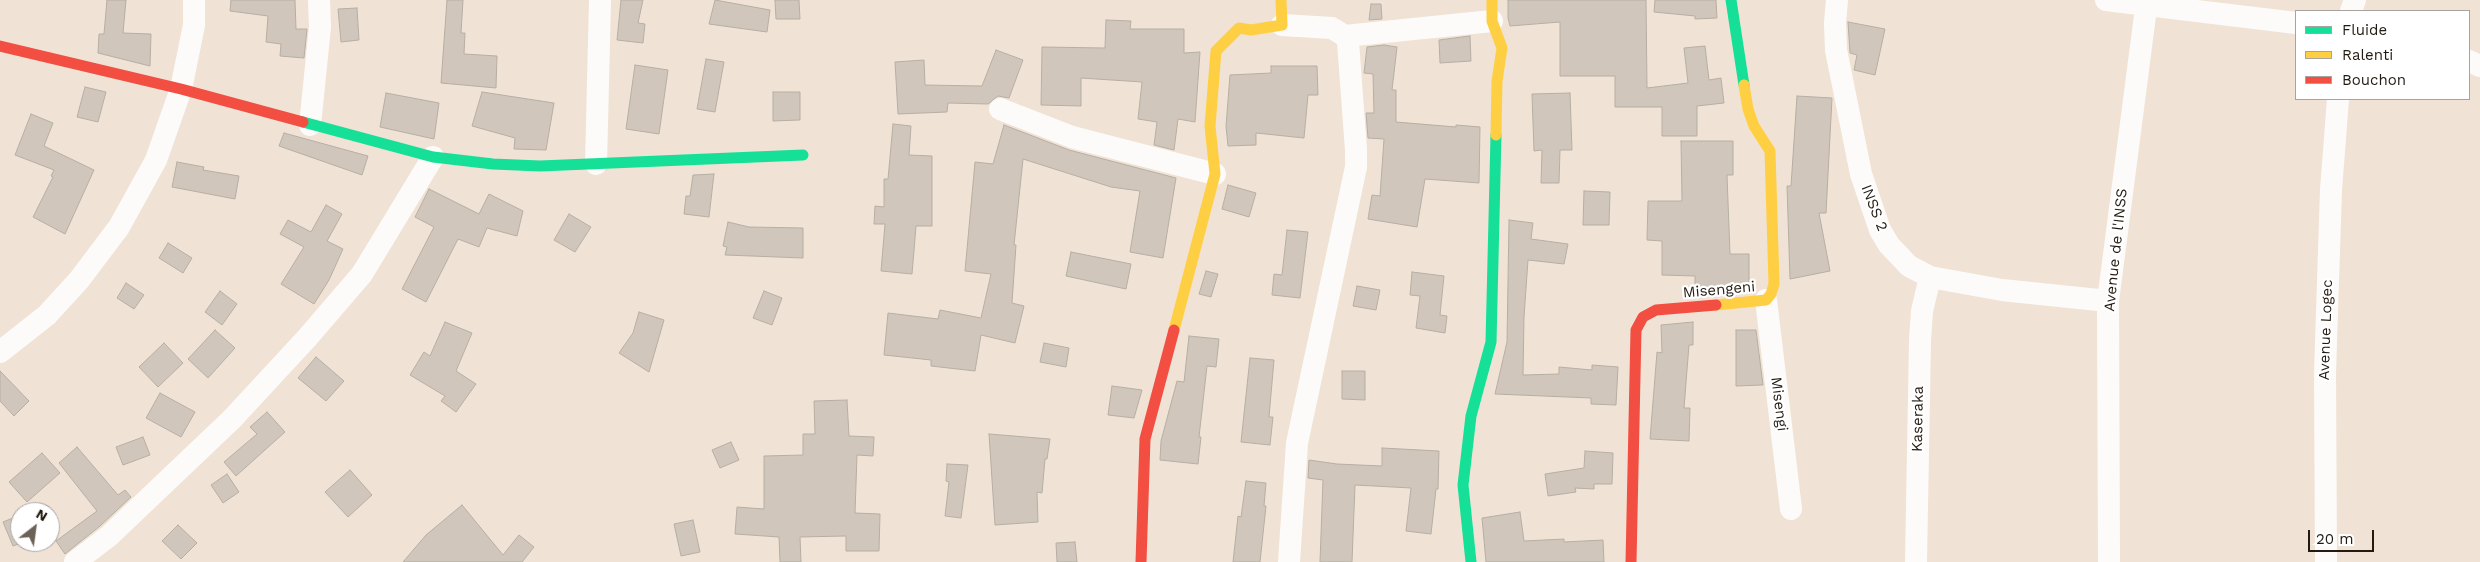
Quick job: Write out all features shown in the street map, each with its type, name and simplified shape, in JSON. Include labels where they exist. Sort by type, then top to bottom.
[{"type":"street","points":[[0,352],[47,315],[78,280],[119,227],[156,160],[181,89],[194,25],[194,0]]},
{"type":"street","points":[[310,125],[320,27],[319,0]]},
{"type":"street","points":[[596,164],[600,0]]},
{"type":"street","points":[[1281,0],[1282,25]]},
{"type":"street","name":"Misengeni","points":[[1631,562],[1636,330],[1644,317],[1656,310],[1766,300],[1771,294],[1774,284],[1770,151],[1754,126],[1748,109],[1732,0]]},
{"type":"street","name":"INSS 2","points":[[1838,0],[1835,23],[1836,50],[1861,174],[1880,230],[1889,245],[1909,266],[1930,277],[2002,290],[2108,301]]},
{"type":"street","points":[[2106,0],[2147,2],[2295,23]]},
{"type":"street","name":"Avenue de l'INSS","points":[[2109,562],[2108,301],[2147,2]]},
{"type":"street","points":[[1345,36],[1492,10],[1502,48],[1497,81],[1491,342],[1486,367],[1471,416],[1463,485],[1471,562]]},
{"type":"street","points":[[1141,562],[1145,439],[1215,174],[1210,126],[1216,51],[1239,28],[1251,30],[1282,25],[1332,28],[1345,36],[1348,42],[1356,166],[1297,443],[1289,562]]},
{"type":"street","points":[[0,46],[181,89],[433,157],[493,164],[596,164],[803,155]]},
{"type":"street","name":"Avenue Logec","points":[[2326,562],[2325,363],[2330,190],[2338,100]]},
{"type":"street","points":[[1000,109],[1072,137],[1215,174]]},
{"type":"street","points":[[75,562],[109,536],[232,418],[319,324],[362,274],[433,157]]},
{"type":"street","name":"Kaseraka","points":[[1916,562],[1920,340],[1922,311],[1930,277]]},
{"type":"street","name":"Misengi","points":[[1766,300],[1791,509]]},
{"type":"building","points":[[107,0],[126,0],[123,33],[151,34],[150,66],[98,53],[99,34],[104,34]]},
{"type":"building","points":[[231,0],[295,0],[296,29],[307,29],[304,58],[280,56],[281,44],[266,42],[268,16],[230,11]]},
{"type":"building","points":[[447,0],[463,0],[461,33],[465,33],[464,54],[497,56],[496,88],[441,83]]},
{"type":"building","points":[[621,0],[643,0],[638,23],[645,24],[643,43],[617,40]]},
{"type":"building","points":[[715,0],[770,10],[767,32],[709,24]]},
{"type":"building","points":[[775,0],[799,0],[800,19],[776,19]]},
{"type":"building","points":[[1508,0],[1646,0],[1647,88],[1688,83],[1684,48],[1705,46],[1709,80],[1721,78],[1724,103],[1697,106],[1697,136],[1662,136],[1662,107],[1615,107],[1615,76],[1560,76],[1560,22],[1510,26]]},
{"type":"building","points":[[1655,0],[1716,0],[1717,18],[1695,19],[1695,16],[1654,12]]},
{"type":"building","points":[[1371,4],[1381,4],[1382,19],[1369,20]]},
{"type":"building","points":[[357,8],[359,40],[341,42],[338,9]]},
{"type":"building","points":[[1106,20],[1131,21],[1130,29],[1184,29],[1184,53],[1200,52],[1195,122],[1178,119],[1174,150],[1154,145],[1157,122],[1138,119],[1142,82],[1081,78],[1081,106],[1041,105],[1042,47],[1105,48]]},
{"type":"building","points":[[1848,22],[1885,29],[1875,75],[1854,70],[1857,55],[1850,53]]},
{"type":"building","points":[[1470,36],[1471,61],[1440,63],[1439,40]]},
{"type":"building","points":[[1384,45],[1397,47],[1392,90],[1396,90],[1396,122],[1480,127],[1479,183],[1425,179],[1417,227],[1368,219],[1372,195],[1380,196],[1384,139],[1368,138],[1366,113],[1374,113],[1373,74],[1364,73],[1367,47]]},
{"type":"building","points":[[996,50],[1023,60],[1009,98],[998,96],[988,104],[948,103],[947,112],[898,114],[895,62],[924,60],[925,85],[982,86]]},
{"type":"building","points":[[706,59],[724,62],[715,112],[697,109]]},
{"type":"building","points":[[635,65],[668,70],[659,134],[626,129]]},
{"type":"building","points":[[1271,66],[1317,66],[1318,95],[1308,95],[1304,138],[1256,133],[1256,145],[1228,146],[1226,126],[1230,75],[1271,73]]},
{"type":"building","points":[[85,87],[106,92],[98,122],[77,117]]},
{"type":"building","points":[[482,92],[554,103],[546,150],[514,149],[515,138],[472,126]]},
{"type":"building","points":[[773,92],[800,92],[800,120],[773,121]]},
{"type":"building","points":[[386,93],[439,103],[434,139],[380,127]]},
{"type":"building","points":[[1570,93],[1572,150],[1560,150],[1559,183],[1541,183],[1542,150],[1534,151],[1532,94]]},
{"type":"building","points":[[1797,96],[1832,98],[1826,213],[1819,213],[1830,271],[1790,279],[1787,186],[1791,186]]},
{"type":"building","points":[[31,114],[53,123],[44,146],[94,170],[65,234],[33,217],[53,177],[51,176],[54,170],[15,155]]},
{"type":"building","points":[[893,124],[911,126],[909,155],[932,156],[932,226],[916,226],[912,274],[881,271],[885,224],[874,224],[875,206],[884,207],[884,179],[888,179]]},
{"type":"building","points":[[1004,125],[1069,150],[1176,178],[1163,258],[1130,252],[1140,191],[1111,187],[1023,159],[1014,245],[1016,245],[1012,303],[1024,306],[1015,343],[981,335],[975,371],[931,366],[931,360],[884,355],[888,313],[938,319],[940,310],[981,318],[991,274],[965,271],[975,162],[993,164]]},
{"type":"building","points":[[284,133],[368,156],[362,175],[279,146]]},
{"type":"building","points":[[1681,141],[1733,141],[1733,175],[1727,175],[1730,254],[1749,254],[1749,286],[1695,291],[1695,276],[1662,275],[1662,241],[1647,240],[1648,201],[1682,201]]},
{"type":"building","points":[[177,162],[204,167],[203,170],[239,176],[235,199],[172,187]]},
{"type":"building","points":[[714,174],[709,217],[684,214],[686,196],[690,196],[693,175]]},
{"type":"building","points":[[1228,185],[1256,193],[1249,217],[1222,209]]},
{"type":"building","points":[[429,189],[479,214],[489,194],[523,211],[517,236],[487,228],[479,247],[458,239],[426,302],[402,289],[434,227],[415,217]]},
{"type":"building","points":[[1584,191],[1610,192],[1609,225],[1583,225]]},
{"type":"building","points":[[326,205],[342,214],[327,241],[343,249],[329,280],[314,304],[281,284],[304,247],[280,234],[288,220],[311,232]]},
{"type":"building","points":[[569,214],[591,227],[575,252],[554,240]]},
{"type":"building","points":[[1509,220],[1533,223],[1531,239],[1568,244],[1564,264],[1528,260],[1524,317],[1523,375],[1559,374],[1559,367],[1592,370],[1592,365],[1618,367],[1616,405],[1591,404],[1591,398],[1495,394],[1507,342]]},
{"type":"building","points":[[728,222],[749,227],[803,228],[803,258],[725,255],[727,247],[723,246]]},
{"type":"building","points":[[1287,230],[1308,232],[1300,298],[1272,295],[1274,274],[1282,275]]},
{"type":"building","points":[[168,243],[192,258],[183,273],[159,258]]},
{"type":"building","points":[[1071,252],[1131,264],[1126,289],[1066,276]]},
{"type":"building","points":[[1206,271],[1218,274],[1211,297],[1199,294]]},
{"type":"building","points":[[1412,272],[1444,276],[1440,315],[1447,316],[1445,333],[1416,328],[1420,296],[1410,295]]},
{"type":"building","points":[[126,283],[144,295],[134,309],[117,298]]},
{"type":"building","points":[[1357,286],[1380,290],[1376,310],[1353,306]]},
{"type":"building","points":[[220,291],[237,304],[222,325],[205,312]]},
{"type":"building","points":[[764,291],[782,298],[772,325],[753,318]]},
{"type":"building","points":[[639,312],[664,320],[649,372],[619,353],[633,333]]},
{"type":"building","points":[[445,322],[472,333],[456,371],[476,384],[456,412],[441,401],[445,396],[410,375],[424,352],[430,356]]},
{"type":"building","points":[[1693,322],[1693,345],[1689,345],[1684,408],[1690,408],[1689,441],[1650,439],[1657,352],[1662,353],[1661,325]]},
{"type":"building","points":[[215,330],[235,348],[208,378],[188,359]]},
{"type":"building","points":[[1736,330],[1756,330],[1763,385],[1736,386]]},
{"type":"building","points":[[1189,336],[1219,339],[1216,367],[1207,366],[1198,464],[1160,460],[1161,441],[1177,381],[1184,382]]},
{"type":"building","points":[[164,343],[183,363],[158,387],[139,367]]},
{"type":"building","points":[[1044,343],[1069,348],[1066,367],[1040,362]]},
{"type":"building","points":[[316,357],[344,381],[326,401],[298,378]]},
{"type":"building","points":[[1250,358],[1274,360],[1269,417],[1273,417],[1270,445],[1241,442]]},
{"type":"building","points":[[0,371],[29,401],[14,416],[0,401]]},
{"type":"building","points":[[1342,371],[1365,371],[1365,400],[1342,399]]},
{"type":"building","points":[[1112,386],[1142,390],[1134,418],[1108,415]]},
{"type":"building","points":[[160,393],[195,412],[181,437],[146,418]]},
{"type":"building","points":[[847,400],[849,436],[874,437],[873,456],[857,455],[855,513],[880,514],[879,551],[846,551],[846,536],[800,537],[801,562],[780,562],[779,537],[735,534],[737,507],[764,509],[764,456],[803,455],[803,434],[815,434],[814,401]]},
{"type":"building","points":[[267,412],[285,432],[236,476],[224,462],[257,434],[250,427]]},
{"type":"building","points":[[989,434],[1050,439],[1047,459],[1045,459],[1042,493],[1037,492],[1038,522],[995,525]]},
{"type":"building","points":[[143,437],[150,455],[123,465],[116,447]]},
{"type":"building","points":[[731,442],[739,460],[720,468],[712,450]]},
{"type":"building","points":[[77,447],[118,495],[125,490],[131,497],[100,526],[65,554],[60,547],[60,538],[97,511],[59,463]]},
{"type":"building","points":[[1382,448],[1439,451],[1438,489],[1436,489],[1431,534],[1406,531],[1411,488],[1355,485],[1352,562],[1320,562],[1323,480],[1308,478],[1309,460],[1337,464],[1382,466]]},
{"type":"building","points":[[1585,451],[1613,453],[1612,484],[1594,484],[1594,489],[1575,488],[1576,492],[1548,496],[1545,474],[1584,468]]},
{"type":"building","points":[[42,453],[60,473],[27,502],[9,482]]},
{"type":"building","points":[[947,464],[968,465],[961,518],[945,516],[949,482],[946,481]]},
{"type":"building","points":[[350,470],[372,495],[348,517],[325,492]]},
{"type":"building","points":[[227,474],[239,492],[223,503],[211,485]]},
{"type":"building","points":[[1246,481],[1266,483],[1264,506],[1266,506],[1260,562],[1233,562],[1238,516],[1241,517]]},
{"type":"building","points":[[462,505],[503,555],[519,535],[534,547],[522,562],[403,562],[426,535]]},
{"type":"building","points":[[1520,512],[1524,541],[1564,539],[1564,542],[1603,540],[1604,562],[1486,562],[1482,518]]},
{"type":"building","points":[[10,519],[10,539],[3,522]]},
{"type":"building","points":[[693,520],[700,552],[681,556],[674,524]]},
{"type":"building","points":[[178,525],[197,543],[181,559],[162,541]]},
{"type":"building","points":[[1075,542],[1077,562],[1057,562],[1056,543]]},
{"type":"traffic: fast","points":[[1731,0],[1744,85]]},
{"type":"traffic: fast","points":[[303,122],[433,157],[493,164],[540,166],[803,155]]},
{"type":"traffic: fast","points":[[1471,562],[1463,485],[1471,416],[1491,342],[1496,135]]},
{"type":"traffic: slow","points":[[1174,330],[1215,174],[1210,126],[1216,51],[1239,28],[1251,30],[1282,25],[1281,0]]},
{"type":"traffic: slow","points":[[1492,0],[1492,21],[1502,48],[1497,81],[1496,135]]},
{"type":"traffic: slow","points":[[1716,305],[1766,300],[1771,294],[1774,284],[1770,151],[1754,126],[1748,109],[1744,85]]},
{"type":"traffic: jam","points":[[0,46],[181,89],[303,122]]},
{"type":"traffic: jam","points":[[1631,562],[1636,330],[1643,317],[1656,310],[1716,305]]},
{"type":"traffic: jam","points":[[1141,562],[1145,439],[1174,330]]}]
